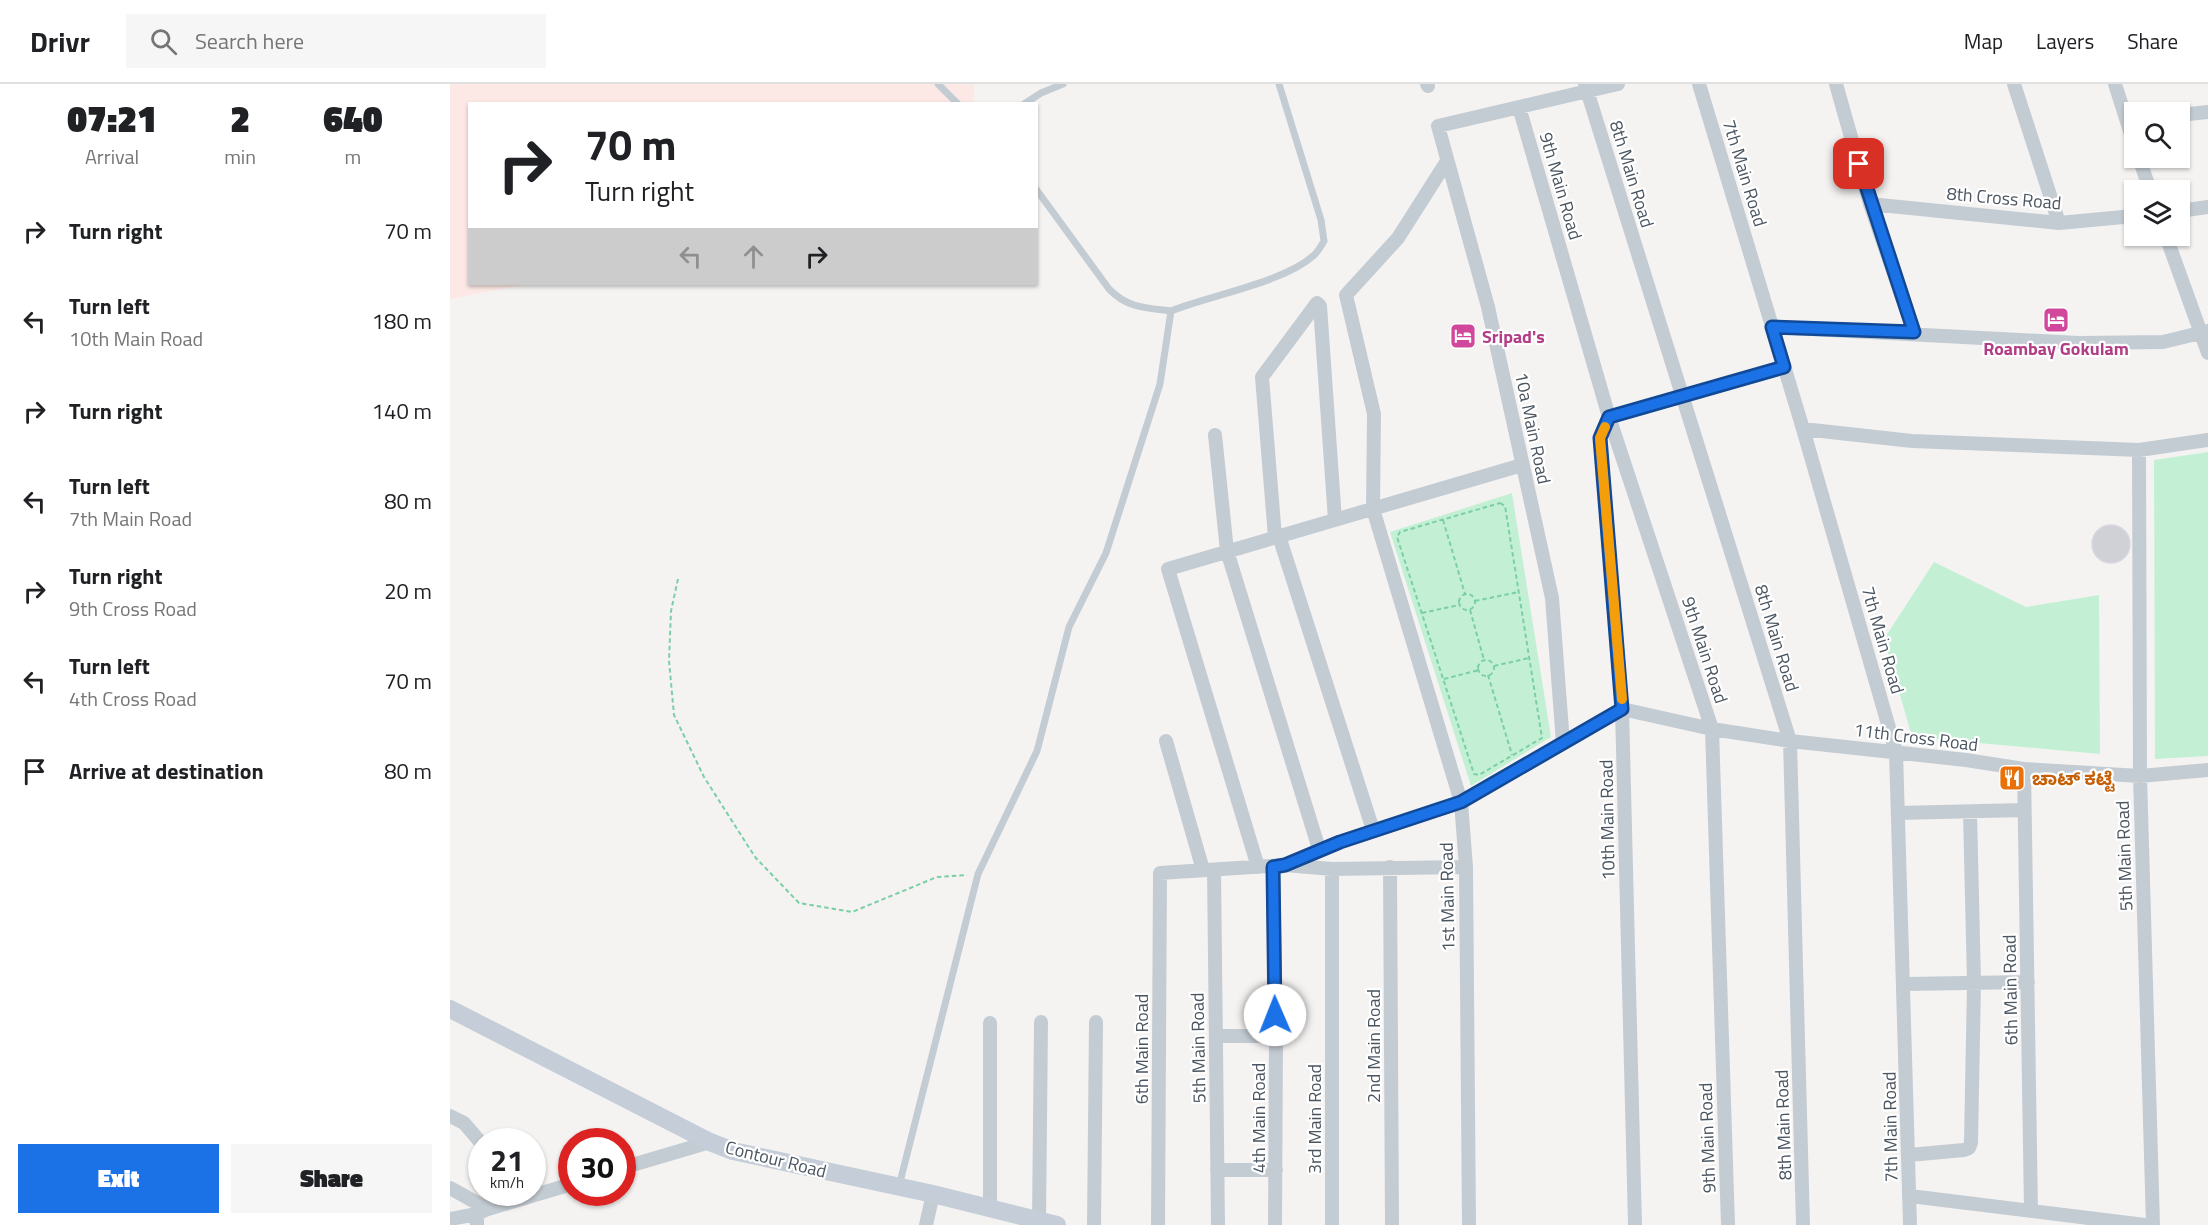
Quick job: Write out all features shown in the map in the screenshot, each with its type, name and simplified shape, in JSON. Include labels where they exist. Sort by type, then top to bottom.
[{"type":"street","points":[[1519,107],[1586,88],[1618,84]]},
{"type":"street","name":"7th Main Road","points":[[1699,84],[1803,429],[1896,752],[1905,984],[1910,1225]]},
{"type":"street","points":[[1836,84],[1870,204],[1914,332]]},
{"type":"street","points":[[2014,84],[2059,223]]},
{"type":"street","points":[[2115,84],[2124,105]]},
{"type":"street","name":"8th Main Road","points":[[1586,88],[1790,741],[1803,1225]]},
{"type":"street","name":"10a Main Road","points":[[1519,107],[1438,126],[1488,307],[1552,598],[1563,743]]},
{"type":"street","name":"9th Main Road","points":[[1519,107],[1609,417],[1712,729],[1728,1225]]},
{"type":"street","points":[[2190,114],[2208,112]]},
{"type":"street","name":"1st Main Road","points":[[1448,161],[1398,238],[1346,295],[1374,414],[1373,509],[1461,802],[1466,867],[1469,1225]]},
{"type":"street","name":"8th Cross Road","points":[[1870,204],[2059,223],[2124,217]]},
{"type":"street","points":[[2190,210],[2208,207]]},
{"type":"street","points":[[2170,246],[2205,332],[2208,353]]},
{"type":"street","points":[[1335,520],[1320,306],[1317,303],[1262,377],[1277,537],[1373,830]]},
{"type":"street","points":[[1772,327],[1914,332],[2079,343],[2163,342],[2205,332]]},
{"type":"street","points":[[1609,417],[1784,367]]},
{"type":"street","name":"10th Main Road","points":[[1609,417],[1600,438],[1622,709],[1635,1225]]},
{"type":"street","points":[[1803,429],[1912,441],[2139,450],[2208,440]]},
{"type":"street","points":[[1215,435],[1227,551],[1319,849]]},
{"type":"street","name":"5th Main Road","points":[[2139,450],[2140,776],[2153,1225]]},
{"type":"street","points":[[1258,867],[1168,569],[1522,465]]},
{"type":"street","points":[[1279,866],[1373,830],[1461,802],[1622,709]]},
{"type":"street","name":"11th Cross Road","points":[[1622,709],[1712,729],[1790,741],[2024,769],[2140,776],[2208,770]]},
{"type":"street","name":"5th Main Road","points":[[1166,741],[1209,870],[1216,1036],[1218,1225]]},
{"type":"street","name":"6th Main Road","points":[[2024,769],[2031,1211]]},
{"type":"street","points":[[1898,813],[2024,810]]},
{"type":"street","points":[[1909,1155],[1970,1148],[1974,983],[1971,812]]},
{"type":"street","name":"3rd Main Road","points":[[1332,1225],[1340,842]]},
{"type":"street","points":[[1209,870],[1279,866],[1338,869],[1466,867]]},
{"type":"street","name":"4th Main Road","points":[[1275,1225],[1279,866]]},
{"type":"street","name":"2nd Main Road","points":[[1390,867],[1392,1225]]},
{"type":"street","name":"6th Main Road","points":[[1158,1225],[1160,873],[1209,870]]},
{"type":"street","points":[[1905,984],[2028,982]]},
{"type":"street","name":"Contour Road","points":[[450,1009],[710,1142],[757,1157],[899,1186],[1057,1225]]},
{"type":"street","points":[[1039,1220],[1041,1022]]},
{"type":"street","points":[[1094,1225],[1096,1022]]},
{"type":"street","points":[[990,1023],[990,1208]]},
{"type":"street","points":[[1216,1036],[1276,1036]]},
{"type":"street","points":[[450,1116],[464,1123],[468,1128]]},
{"type":"street","points":[[636,1164],[710,1142]]},
{"type":"street","points":[[1218,1170],[1276,1170]]},
{"type":"street","points":[[450,1188],[481,1216]]},
{"type":"street","points":[[926,1225],[933,1194]]},
{"type":"street","points":[[1910,1196],[2145,1225]]},
{"type":"street","points":[[450,1219],[481,1216],[494,1206]]},
{"type":"lane","points":[[938,84],[956,102]]},
{"type":"lane","points":[[1027,102],[1041,93],[1063,84]]},
{"type":"lane","points":[[1038,192],[1109,289],[1120,301],[1139,307],[1171,311],[1199,300],[1247,287],[1296,268],[1315,255],[1324,241],[1321,220],[1279,84]]},
{"type":"lane","points":[[899,1186],[978,874],[1038,751],[1069,627],[1106,553],[1160,384],[1171,311]]},
{"type":"path","points":[[1474,774],[1397,537],[1400,532],[1500,503],[1505,506],[1542,738]]},
{"type":"path","points":[[1443,520],[1465,594]]},
{"type":"path","points":[[678,579],[671,610],[669,661],[674,715],[704,777],[755,857],[800,903],[852,912],[937,877],[978,874]]},
{"type":"path","points":[[1475,601],[1519,592]]},
{"type":"path","points":[[1465,594],[1471,594],[1475,601],[1475,606],[1470,610],[1463,610],[1459,605],[1459,598],[1465,594]]},
{"type":"path","points":[[1422,613],[1459,605]]},
{"type":"path","points":[[1470,610],[1484,660]]},
{"type":"path","points":[[1494,666],[1529,658]]},
{"type":"path","points":[[1484,660],[1490,661],[1494,666],[1493,672],[1488,675],[1482,675],[1479,670],[1479,664],[1484,660]]},
{"type":"path","points":[[1443,679],[1479,670]]},
{"type":"path","points":[[1488,675],[1512,755]]},
{"type":"shaded area","points":[[450,84],[974,84],[974,102],[468,102],[468,285],[523,285],[450,299]]},
{"type":"green space","points":[[2208,452],[2208,756],[2155,759],[2154,460]]},
{"type":"green space","points":[[1512,493],[1551,737],[1471,786],[1390,532]]},
{"type":"green space","points":[[1934,562],[2026,607],[2099,595],[2100,754],[1912,737],[1884,639]]},
{"type":"building","points":[[2111,525],[2125,530],[2130,544],[2125,558],[2111,563],[2097,558],[2092,544],[2097,530]]},
{"type":"slow traffic","points":[[1605,427],[1600,438],[1622,699]]},
{"type":"place","name":"Roambay Gokulam","points":[[2056,320]]},
{"type":"place","name":"Sripad's","points":[[1463,336]]},
{"type":"place","name":"ಚಾಟ್ ಕಟ್ಟೆ","points":[[2012,778]]},
{"type":"route","points":[[1275,1015],[1273,867],[1285,865],[1319,849],[1373,830],[1461,802],[1622,709],[1600,438],[1609,417],[1784,367],[1772,327],[1914,332],[1870,204],[1859,164]]}]
